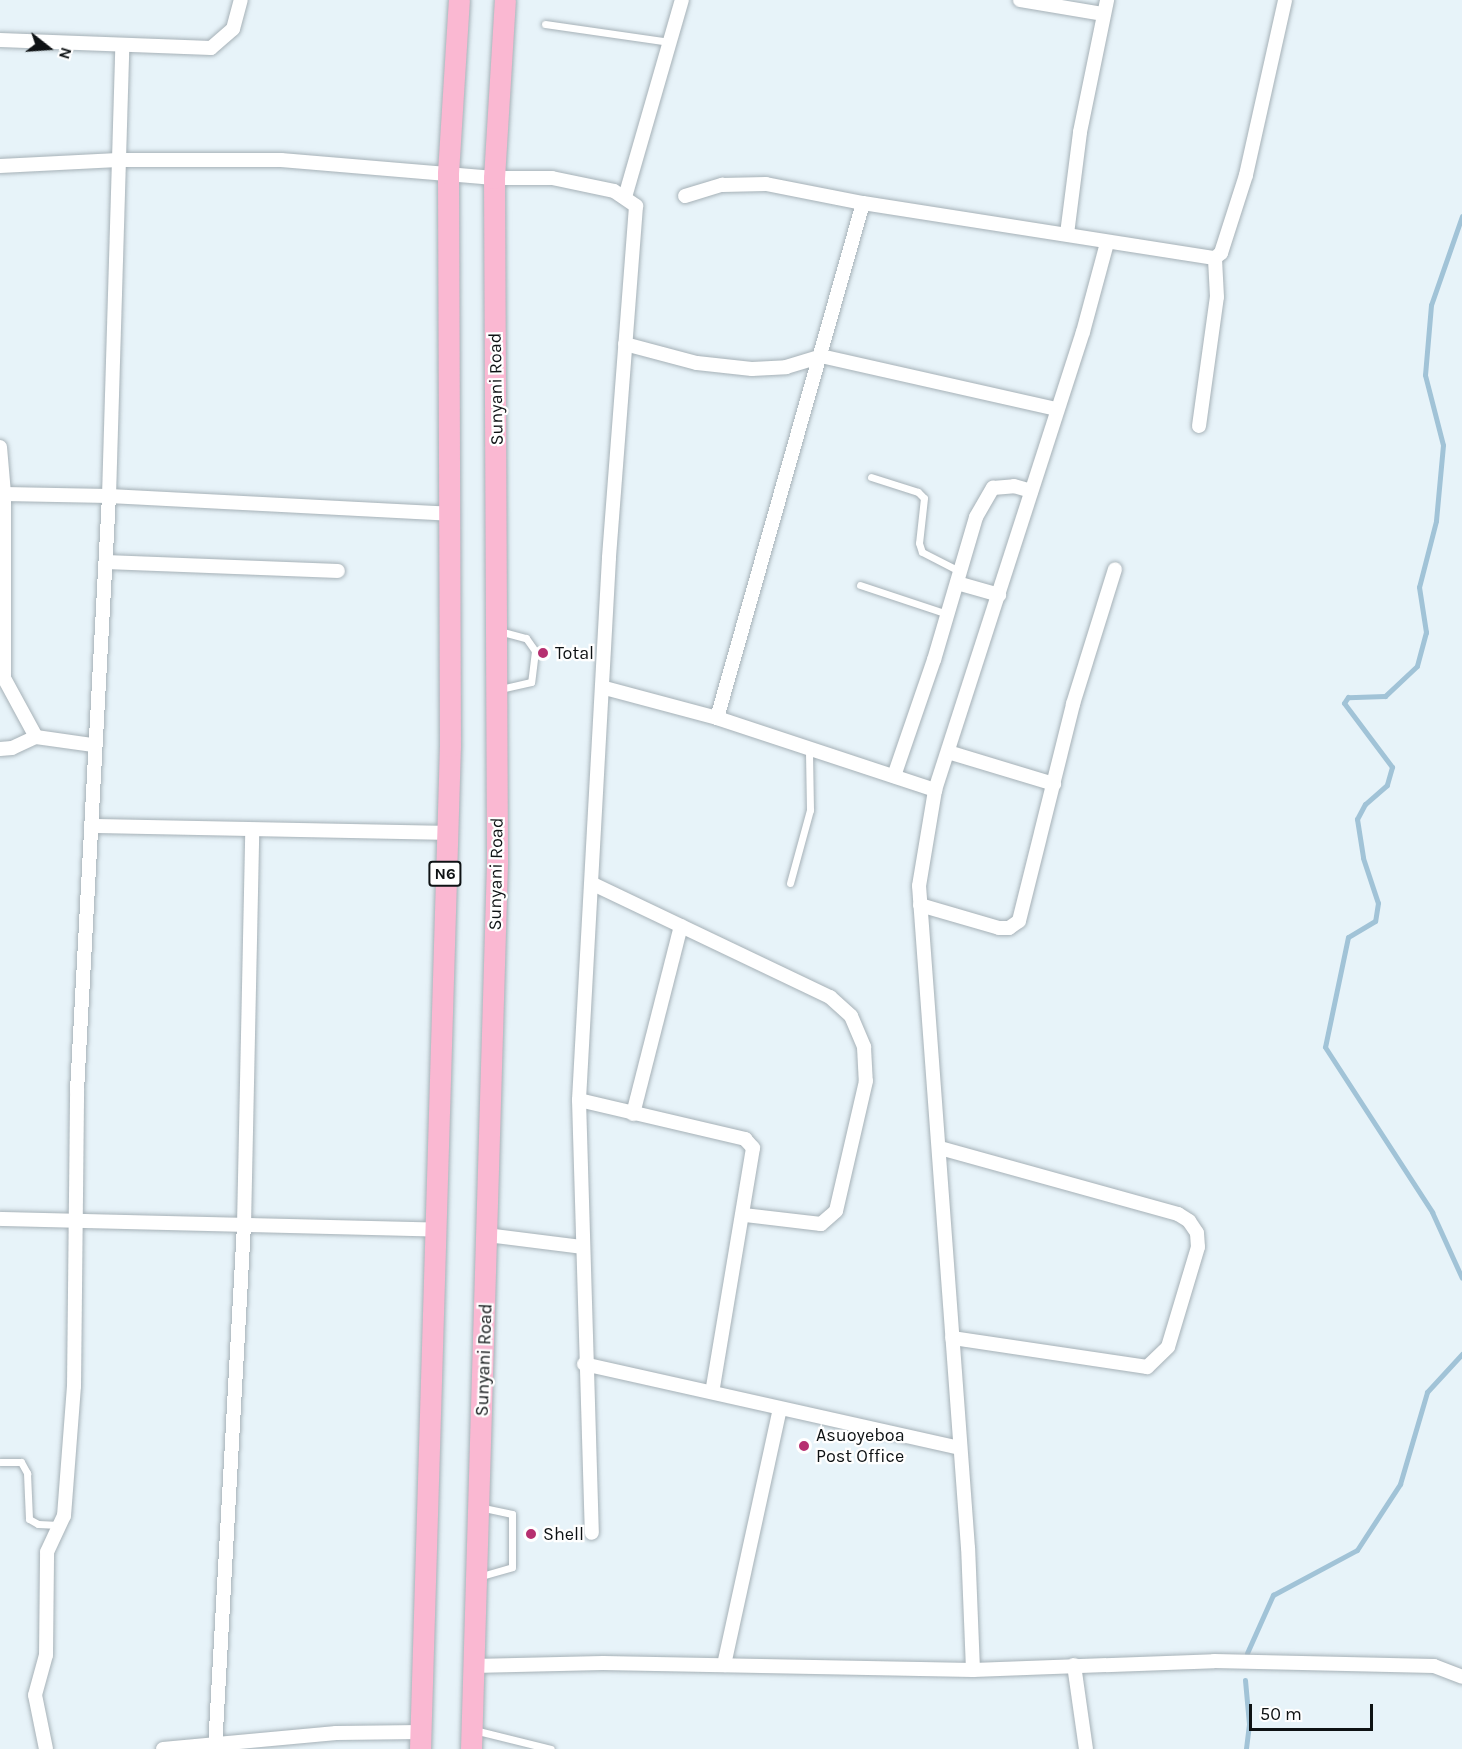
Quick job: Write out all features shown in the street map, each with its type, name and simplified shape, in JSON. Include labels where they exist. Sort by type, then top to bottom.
[{"type":"main road","name":"N6","points":[[420,1741],[436,1230],[445,833],[450,514],[448,173],[459,0]]},
{"type":"main road","name":"Sunyani Road","points":[[471,1739],[487,1235],[499,689],[494,178],[505,0]]},
{"type":"street","points":[[0,40],[122,47],[211,48],[233,29],[241,0]]},
{"type":"street","points":[[625,196],[672,43],[682,0]]},
{"type":"street","points":[[1020,0],[1105,7],[1080,132],[1067,234]]},
{"type":"street","points":[[685,196],[722,185],[766,184],[862,203],[1067,234],[1107,243],[1215,258],[1221,253],[1246,175],[1285,0]]},
{"type":"street","points":[[46,1749],[36,1695],[46,1655],[47,1552],[62,1525],[74,1386],[77,1090],[93,745],[109,496],[122,47]]},
{"type":"street","points":[[0,166],[118,160],[280,160],[494,178],[552,178],[595,185],[625,196],[636,206],[609,558],[605,688],[579,1100],[585,1364],[592,1533]]},
{"type":"street","points":[[717,718],[746,603],[821,357],[862,203]]},
{"type":"street","points":[[973,1670],[940,1148],[919,886],[935,790],[999,595],[1056,409],[1083,332],[1107,243]]},
{"type":"street","points":[[1199,426],[1217,297],[1215,258]]},
{"type":"street","points":[[625,344],[697,363],[752,369],[786,367],[821,357],[1056,409]]},
{"type":"street","points":[[0,447],[4,494],[2,668],[9,689],[36,737]]},
{"type":"street","points":[[894,776],[976,517],[993,488],[1014,486],[1031,491]]},
{"type":"street","points":[[4,494],[109,496],[450,514]]},
{"type":"street","points":[[106,562],[338,572]]},
{"type":"street","points":[[920,905],[999,928],[1009,928],[1019,921],[1073,704],[1115,569]]},
{"type":"street","points":[[958,577],[999,595]]},
{"type":"street","points":[[605,688],[717,718],[935,790]]},
{"type":"street","points":[[0,749],[12,748],[36,737],[93,745]]},
{"type":"street","points":[[948,752],[1054,784]]},
{"type":"street","points":[[91,826],[252,831],[445,833]]},
{"type":"street","points":[[215,1746],[244,1226],[252,831]]},
{"type":"street","points":[[593,884],[830,997],[852,1016],[864,1047],[866,1081],[836,1211],[821,1224],[744,1215]]},
{"type":"street","points":[[633,1114],[681,926]]},
{"type":"street","points":[[579,1100],[750,1143],[744,1215],[712,1392]]},
{"type":"street","points":[[940,1148],[1178,1214],[1189,1221],[1197,1233],[1198,1247],[1168,1347],[1147,1366],[952,1338]]},
{"type":"street","points":[[0,1219],[436,1230]]},
{"type":"street","points":[[487,1235],[582,1247]]},
{"type":"street","points":[[585,1364],[960,1448]]},
{"type":"street","points":[[724,1665],[780,1409]]},
{"type":"street","points":[[473,1666],[724,1665],[973,1670],[1214,1661],[1434,1666],[1462,1677]]},
{"type":"street","points":[[1074,1665],[1086,1749]]},
{"type":"street","points":[[163,1749],[215,1746],[336,1733],[420,1741]]},
{"type":"lane","points":[[545,24],[672,43]]},
{"type":"lane","points":[[870,477],[918,492],[924,498],[919,543],[922,552],[958,577]]},
{"type":"lane","points":[[860,585],[947,614]]},
{"type":"lane","points":[[499,631],[526,638],[535,651],[531,682],[499,689]]},
{"type":"lane","points":[[790,883],[810,810],[809,750]]},
{"type":"lane","points":[[0,1462],[21,1462],[27,1473],[29,1519],[38,1524],[62,1525]]},
{"type":"lane","points":[[476,1578],[512,1567],[512,1514],[478,1506]]},
{"type":"lane","points":[[471,1739],[551,1749]]},
{"type":"waterway","points":[[1462,216],[1431,305],[1425,375],[1443,445],[1436,521],[1419,587],[1426,632],[1417,666],[1385,696],[1348,697],[1344,703],[1392,767],[1387,785],[1365,804],[1357,819],[1363,858],[1378,903],[1375,921],[1348,937],[1325,1047],[1432,1212],[1462,1278]]},
{"type":"waterway","points":[[1247,1653],[1273,1595],[1357,1550],[1400,1484],[1427,1392],[1462,1354]]},
{"type":"waterway","points":[[1245,1680],[1249,1724],[1246,1749]]},
{"type":"place","name":"Total","points":[[543,653]]},
{"type":"place","name":"Asuoyeboa Post Office","points":[[804,1446]]},
{"type":"place","name":"Shell","points":[[531,1534]]}]
